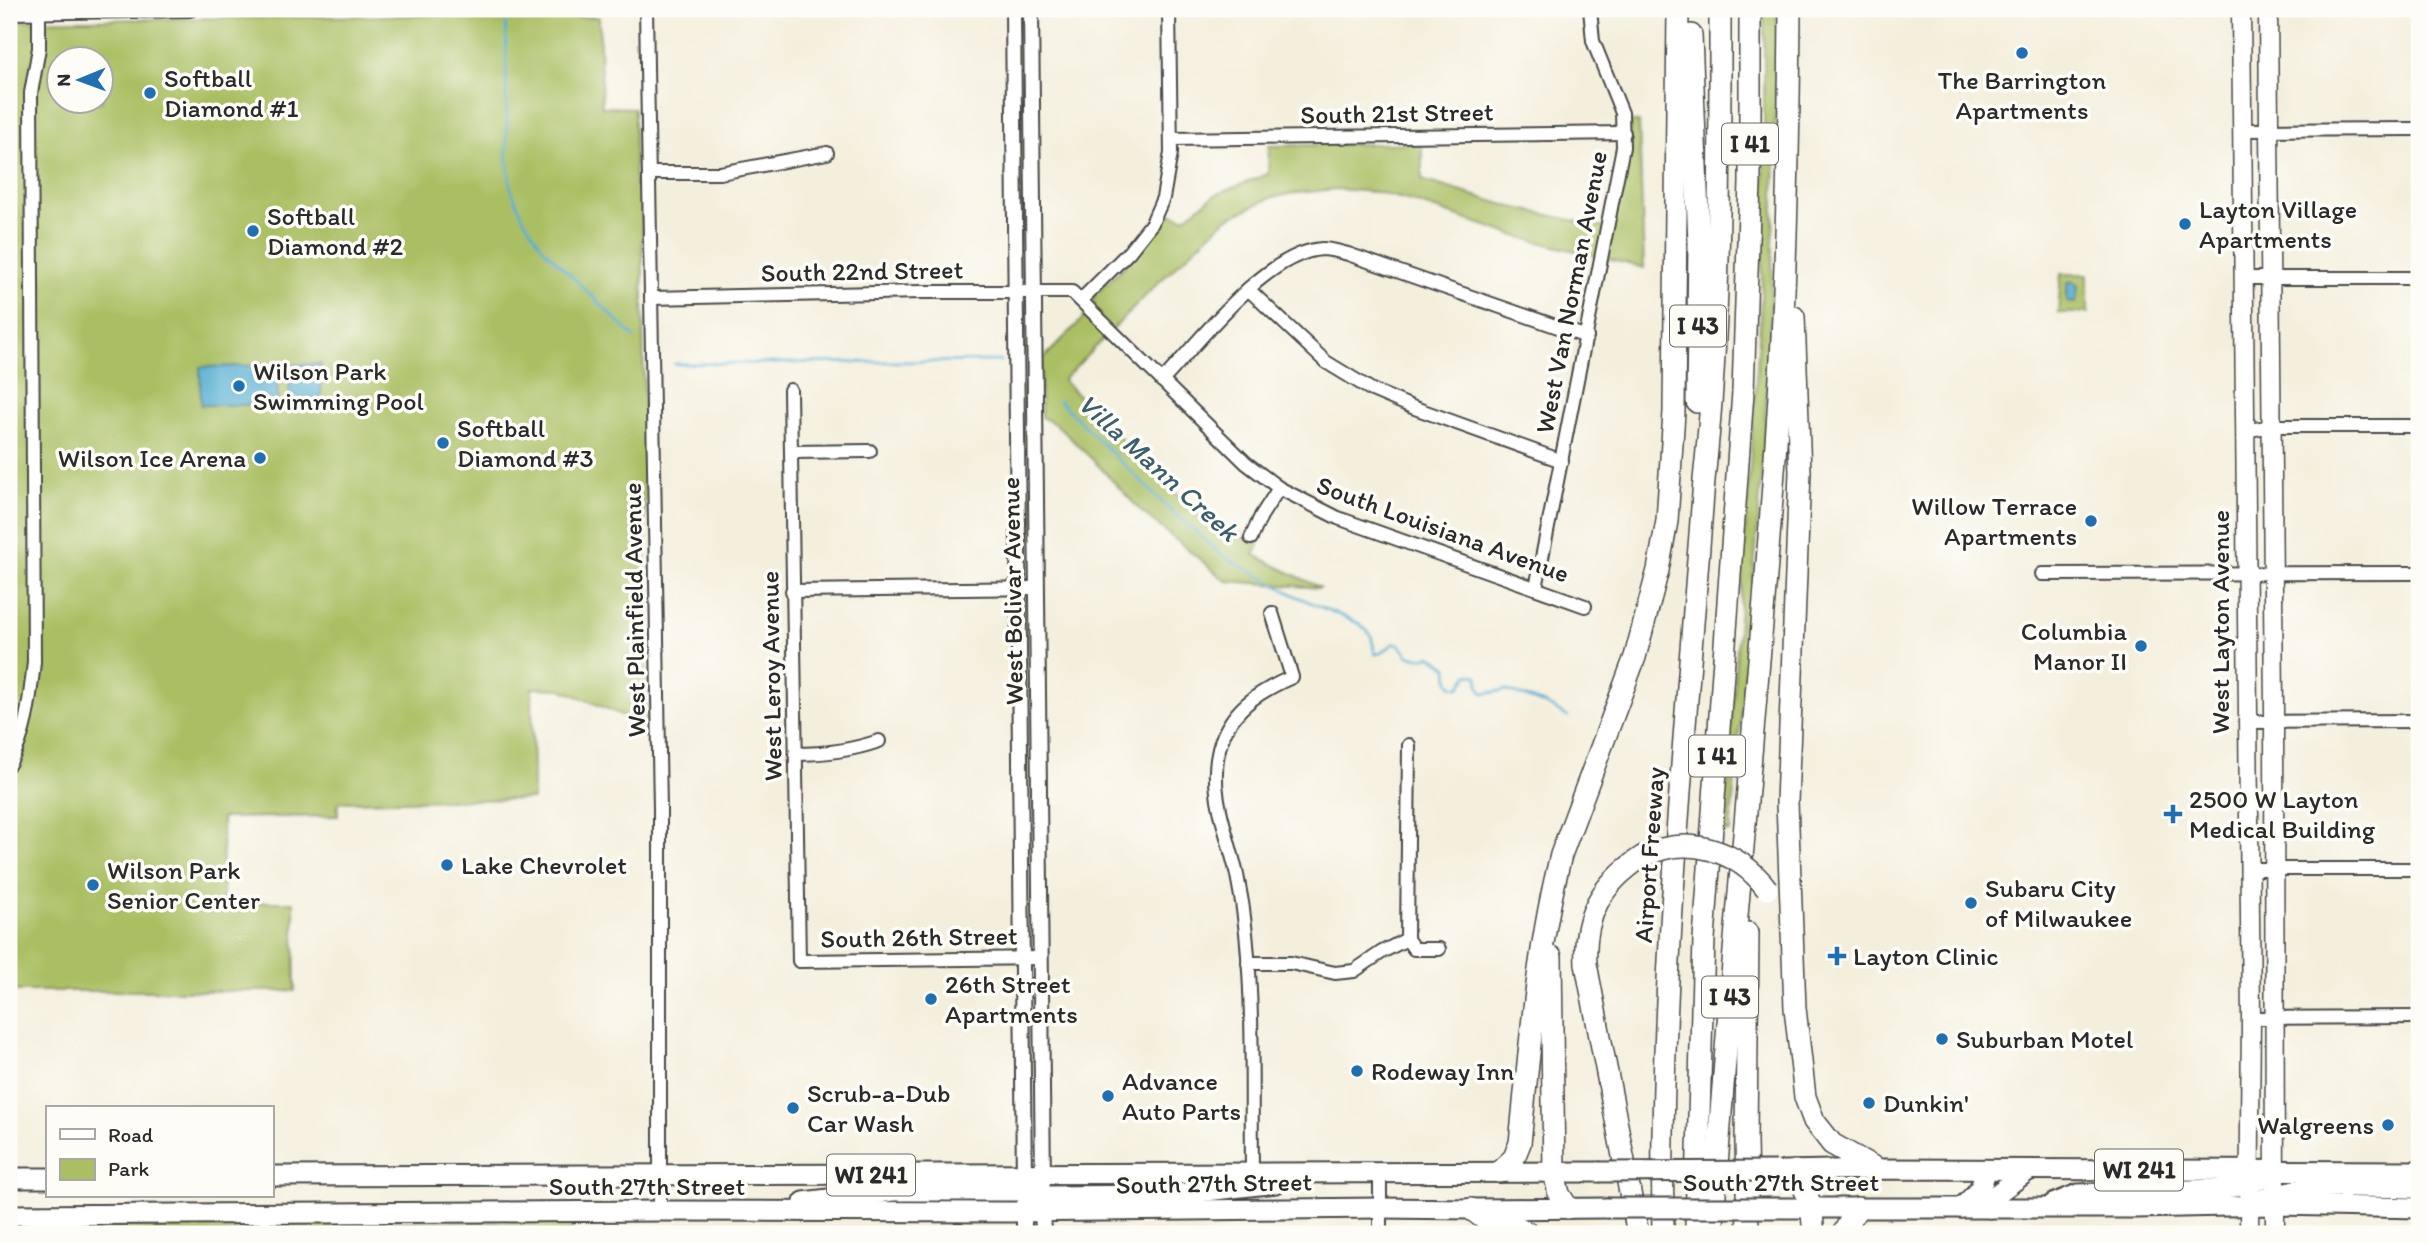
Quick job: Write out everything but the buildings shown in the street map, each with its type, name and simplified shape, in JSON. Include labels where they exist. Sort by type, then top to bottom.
[{"type":"highway","points":[[1499,1172],[1514,1158],[1520,1143],[1536,991],[1554,885],[1569,834],[1635,657],[1658,569],[1667,521],[1674,412],[1678,9]]},
{"type":"highway","name":"I 43","points":[[1689,9],[1699,243],[1697,423],[1704,480]]},
{"type":"highway","name":"I 41","points":[[1704,480],[1710,427],[1720,198],[1720,9]]},
{"type":"highway","name":"I 41","points":[[1699,1234],[1696,1224],[1704,939],[1743,392],[1750,182],[1750,9]]},
{"type":"highway","name":"I 43","points":[[1710,1234],[1713,1224],[1776,440],[1786,223],[1790,9]]},
{"type":"highway","points":[[1786,223],[1794,234],[1800,471],[1787,802],[1792,976],[1805,1097],[1814,1121],[1832,1143],[1877,1169]]},
{"type":"highway","name":"Airport Freeway","points":[[1663,1234],[1662,1186],[1670,966],[1704,480]]},
{"type":"highway","points":[[1748,1234],[1748,907],[1756,798],[1750,760]]},
{"type":"highway","points":[[1638,1234],[1591,991],[1585,946],[1590,919],[1603,892],[1617,876],[1642,858],[1663,849],[1708,849],[1729,856],[1748,867],[1767,888],[1781,918],[1792,976]]},
{"type":"highway","points":[[1554,885],[1551,926],[1554,1172],[1559,1194],[1568,1208]]},
{"type":"highway","points":[[1785,1171],[1812,1207],[1814,1234]]},
{"type":"highway","points":[[1843,1234],[1857,1208]]},
{"type":"highway","points":[[1471,1209],[1487,1221],[1511,1223],[1529,1234]]},
{"type":"main road","name":"West Layton Avenue","points":[[2241,9],[2251,1018],[2249,1234]]},
{"type":"main road","name":"West Layton Avenue","points":[[2268,9],[2275,1234]]},
{"type":"main road","name":"South 27th Street","points":[[9,1215],[730,1212],[1033,1193],[1252,1173],[1877,1169],[2029,1170],[2249,1177]]},
{"type":"main road","points":[[1961,1208],[1977,1193],[1986,1170]]},
{"type":"main road","points":[[1989,1208],[1994,1196],[2029,1170]]},
{"type":"main road","points":[[2042,1208],[2078,1194],[2218,1189],[2249,1177],[2263,1179],[2276,1171],[2419,1171]]},
{"type":"main road","points":[[1033,1193],[1183,1195],[1346,1172]]},
{"type":"main road","name":"South 27th Street","points":[[273,1176],[660,1175],[1380,1208],[2249,1206]]},
{"type":"main road","points":[[9,1178],[46,1178]]},
{"type":"main road","points":[[2249,1206],[2299,1189],[2419,1188]]},
{"type":"main road","points":[[2274,1199],[2419,1208]]},
{"type":"street","points":[[9,12],[190,9]]},
{"type":"street","name":"West Plainfield Avenue","points":[[646,9],[660,823],[660,1211]]},
{"type":"street","name":"West Bolivar Avenue","points":[[1013,9],[1024,1094],[1033,1193]]},
{"type":"street","name":"West Bolivar Avenue","points":[[1031,9],[1042,1094],[1033,1193]]},
{"type":"street","points":[[1077,296],[1129,253],[1152,223],[1167,184],[1171,139],[1169,9]]},
{"type":"street","name":"West Van Norman Avenue","points":[[1536,588],[1621,163],[1624,133],[1619,103],[1593,41],[1590,9]]},
{"type":"street","points":[[9,764],[27,717],[34,662],[31,93],[39,48],[35,10]]},
{"type":"street","points":[[2243,130],[2419,129]]},
{"type":"street","name":"South 21st Street","points":[[1171,139],[1624,133]]},
{"type":"street","points":[[649,173],[720,173],[827,153]]},
{"type":"street","points":[[1162,382],[1248,289],[1278,263],[1298,254],[1323,249],[1348,254],[1587,337]]},
{"type":"street","points":[[2244,278],[2419,278]]},
{"type":"street","points":[[1248,289],[1326,362],[1372,390],[1562,461]]},
{"type":"street","name":"South 22nd Street","points":[[652,298],[922,292],[1033,292],[1077,296]]},
{"type":"street","name":"South Louisiana Avenue","points":[[1077,296],[1246,463],[1279,488],[1338,518],[1585,606]]},
{"type":"street","name":"West Leroy Avenue","points":[[790,390],[799,961]]},
{"type":"street","points":[[2245,431],[2271,426],[2419,426]]},
{"type":"street","points":[[791,452],[870,451]]},
{"type":"street","points":[[1251,538],[1279,488]]},
{"type":"street","points":[[2042,574],[2419,573]]},
{"type":"street","points":[[792,591],[1037,588]]},
{"type":"street","points":[[1252,1173],[1251,1030],[1244,909],[1218,798],[1217,760],[1227,730],[1241,707],[1261,692],[1292,677],[1272,613]]},
{"type":"street","points":[[2247,722],[2419,721]]},
{"type":"street","points":[[795,754],[833,753],[878,741]]},
{"type":"street","points":[[1409,746],[1407,939],[1414,949],[1439,949]]},
{"type":"street","points":[[1020,776],[1039,776]]},
{"type":"street","points":[[2249,869],[2419,869]]},
{"type":"street","points":[[1248,963],[1291,963],[1335,973],[1354,971],[1382,951],[1407,939]]},
{"type":"street","name":"South 26th Street","points":[[799,961],[1041,958]]},
{"type":"street","points":[[2251,1018],[2419,1017]]},
{"type":"street","points":[[1024,1094],[1042,1094]]},
{"type":"street","points":[[1380,1172],[1380,1234]]},
{"type":"street","points":[[1024,1234],[1033,1193]]},
{"type":"street","points":[[1033,1193],[1043,1234]]},
{"type":"green space","points":[[1764,9],[1777,9],[1769,352],[1757,532],[1730,832],[1724,832],[1760,323],[1764,222]]},
{"type":"green space","points":[[519,14],[520,18],[599,17],[602,107],[634,108],[635,186],[642,187],[647,726],[561,689],[532,688],[533,799],[338,802],[338,816],[222,818],[223,902],[294,902],[295,991],[9,991],[9,21]]},
{"type":"green space","points":[[1630,122],[1639,122],[1644,268],[1519,237],[1376,192],[1336,189],[1289,194],[1270,198],[1226,219],[1157,284],[1063,380],[1155,474],[1231,543],[1240,532],[1244,540],[1255,543],[1261,540],[1254,555],[1321,588],[1226,581],[1141,511],[1057,425],[1041,417],[1041,361],[1095,306],[1095,295],[1151,239],[1164,211],[1184,218],[1215,195],[1268,174],[1269,146],[1422,143],[1422,180],[1512,207],[1613,229],[1630,147]]},
{"type":"green space","points":[[2061,274],[2088,274],[2088,313],[2058,313]]},
{"type":"green space","points":[[572,1221],[572,1234],[9,1234],[9,1223]]},
{"type":"water","points":[[2071,281],[2078,285],[2076,303],[2067,302],[2067,285]]},
{"type":"water","points":[[321,364],[321,403],[290,404],[289,365]]},
{"type":"water","name":"Wilson Park Swimming Pool","points":[[277,365],[278,405],[201,405],[200,367]]},
{"type":"waterway","name":"Villa Mann Creek","points":[[506,24],[507,155],[511,189],[524,219],[543,248],[634,337]]},
{"type":"waterway","name":"Villa Mann Creek","points":[[674,364],[1000,361]]},
{"type":"waterway","name":"Villa Mann Creek","points":[[1059,401],[1165,505],[1216,550],[1298,597],[1360,624],[1371,635],[1375,654],[1382,653],[1394,643],[1399,644],[1409,656],[1431,656],[1448,667],[1449,682],[1453,686],[1460,687],[1469,674],[1478,676],[1479,687],[1484,694],[1506,690],[1547,705],[1568,717]]},
{"type":"place","name":"The Barrington Apartments","points":[[2022,53]]},
{"type":"place","name":"Softball Diamond #1","points":[[150,93]]},
{"type":"place","name":"Layton Village Apartments","points":[[2185,224]]},
{"type":"place","name":"Softball Diamond #2","points":[[253,231]]},
{"type":"place","name":"Wilson Park Swimming Pool","points":[[239,386]]},
{"type":"place","name":"Softball Diamond #3","points":[[443,443]]},
{"type":"place","name":"Wilson Ice Arena","points":[[260,458]]},
{"type":"place","name":"Willow Terrace Apartments","points":[[2091,521]]},
{"type":"place","name":"Columbia Manor II","points":[[2141,646]]},
{"type":"place","name":"2500 W Layton Medical Building","points":[[2173,814]]},
{"type":"place","name":"Lake Chevrolet","points":[[447,865]]},
{"type":"place","name":"Wilson Park Senior Center","points":[[93,885]]},
{"type":"place","name":"Subaru City of Milwaukee","points":[[1971,903]]},
{"type":"place","name":"Layton Clinic","points":[[1837,956]]},
{"type":"place","name":"26th Street Apartments","points":[[931,999]]},
{"type":"place","name":"Suburban Motel","points":[[1942,1039]]},
{"type":"place","name":"Rodeway Inn","points":[[1357,1071]]},
{"type":"place","name":"Advance Auto Parts","points":[[1108,1096]]},
{"type":"place","name":"Dunkin'","points":[[1869,1103]]},
{"type":"place","name":"Scrub-a-Dub Car Wash","points":[[793,1108]]},
{"type":"place","name":"Walgreens","points":[[2388,1125]]}]
